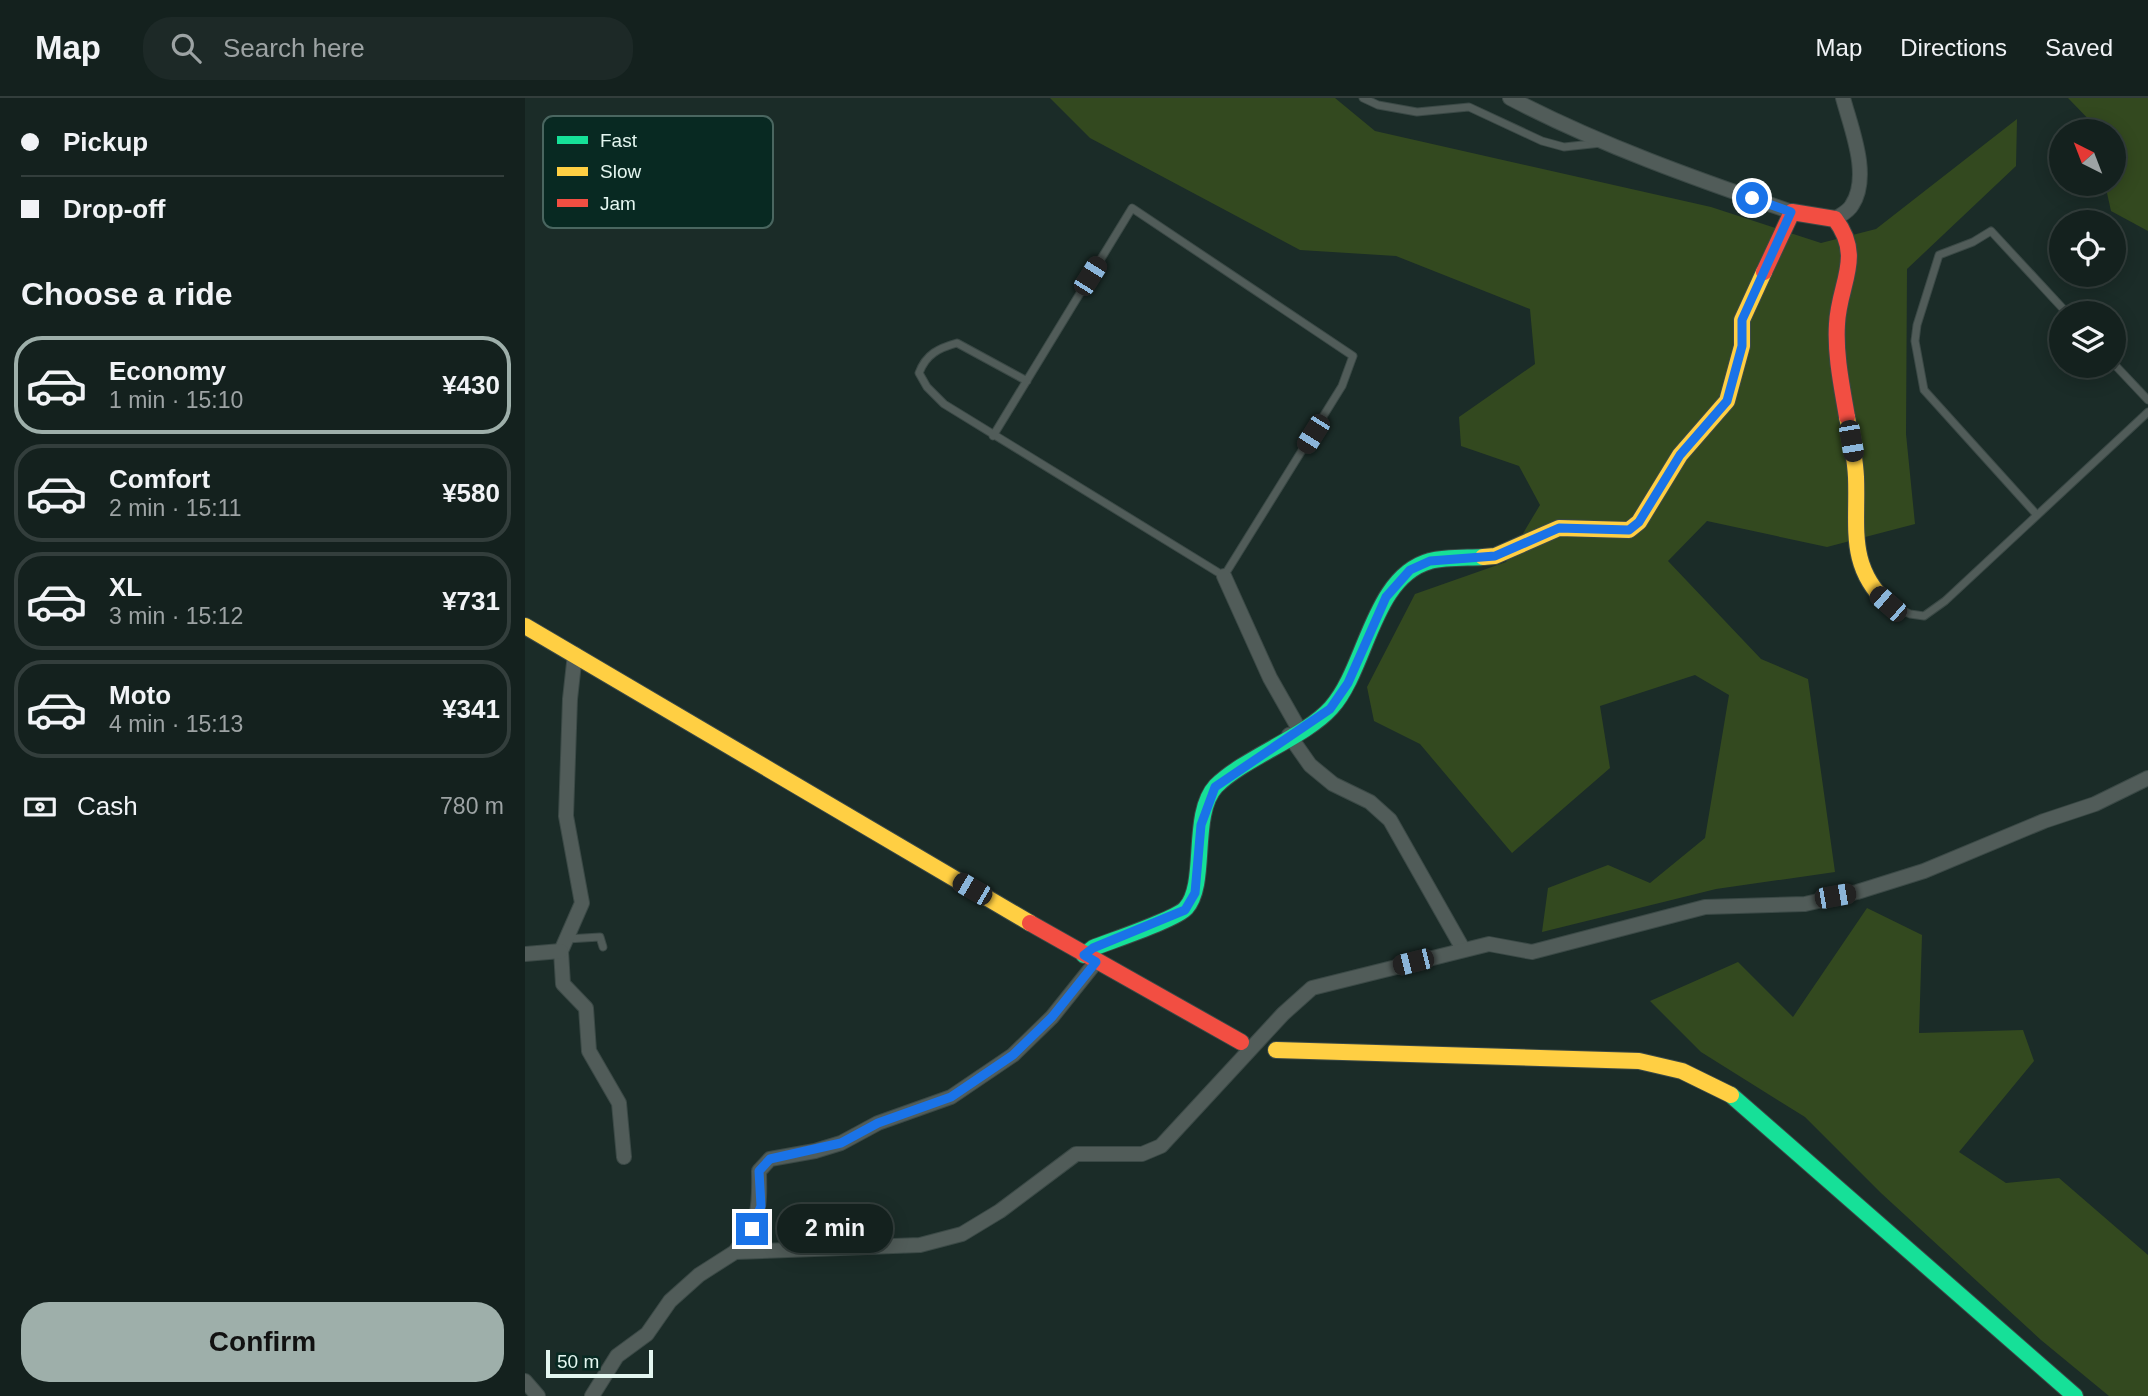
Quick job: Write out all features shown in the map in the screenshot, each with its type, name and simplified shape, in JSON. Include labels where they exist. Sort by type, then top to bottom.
[{"type":"street","points":[[1510,98],[1562,125],[1686,176],[1791,212],[1835,219],[1849,238],[1852,264],[1840,302],[1837,326],[1843,393],[1855,465],[1862,572],[1877,594],[1888,604]]},
{"type":"street","points":[[1835,219],[1851,207],[1860,186],[1857,156],[1843,98]]},
{"type":"street","points":[[592,1396],[617,1356],[647,1334],[670,1301],[699,1275],[735,1252],[752,1229],[761,1206],[759,1171],[770,1159],[841,1143],[878,1123],[951,1097],[1013,1055],[1052,1017],[1090,958],[1093,948],[1185,910],[1195,893],[1201,825],[1215,787],[1330,709],[1339,697],[1386,597],[1410,570],[1430,561],[1495,556],[1559,528],[1629,530],[1639,522],[1680,455],[1727,401],[1742,346],[1742,320],[1791,212]]},
{"type":"street","points":[[1224,576],[1310,765],[1333,784],[1370,802],[1390,820],[1463,949]]},
{"type":"street","points":[[525,626],[1090,958],[1241,1042]]},
{"type":"street","points":[[575,654],[570,699],[566,816],[582,902],[563,945],[562,984],[586,1008],[589,1051],[619,1103],[624,1157]]},
{"type":"street","points":[[735,1252],[920,1245],[962,1234],[1000,1211],[1076,1154],[1142,1154],[1161,1146],[1283,1014],[1312,988],[1489,944],[1532,952],[1705,907],[1805,904],[1857,892],[1924,871],[2044,821],[2095,804],[2148,778]]},
{"type":"street","points":[[525,954],[563,945]]},
{"type":"street","points":[[1276,1050],[1639,1061],[1682,1070],[1716,1085],[1777,1129],[2075,1396]]},
{"type":"street","points":[[525,1381],[538,1396]]},
{"type":"lane","points":[[1363,98],[1378,105],[1417,112],[1469,107],[1542,141],[1564,147],[1608,143]]},
{"type":"lane","points":[[993,436],[1027,381],[1132,208],[1341,345],[1353,356],[1342,386],[1224,576],[993,436],[944,404],[927,387],[919,373],[923,362],[939,348],[957,343],[1027,381]]},
{"type":"lane","points":[[2037,515],[1924,390],[1915,341],[1917,325],[1939,255],[1973,242],[1991,231],[2056,301]]},
{"type":"lane","points":[[2126,377],[2148,400]]},
{"type":"lane","points":[[1888,604],[1910,614],[1924,616],[1945,601],[2148,412]]},
{"type":"lane","points":[[563,945],[600,937],[603,947]]},
{"type":"green space","points":[[1050,98],[1335,98],[1375,131],[1711,207],[1821,243],[1876,229],[2017,119],[2016,166],[1907,269],[1906,434],[1915,524],[1827,547],[1707,521],[1668,561],[1761,659],[1808,679],[1835,872],[1716,889],[1542,932],[1548,888],[1608,865],[1650,883],[1705,838],[1729,695],[1695,675],[1600,706],[1610,768],[1512,853],[1420,744],[1374,721],[1367,687],[1415,594],[1506,562],[1540,505],[1519,466],[1461,446],[1459,417],[1535,364],[1530,309],[1396,256],[1300,250],[1090,138]]},
{"type":"green space","points":[[2068,98],[2148,98],[2148,231],[2126,219],[2126,210],[2111,210],[2108,196],[2126,196],[2126,119],[2088,119]]},
{"type":"green space","points":[[1867,908],[1922,935],[1919,1033],[2023,1030],[2034,1061],[1959,1152],[2006,1183],[2059,1178],[2148,1255],[2148,1396],[2109,1396],[2041,1340],[1881,1193],[1805,1117],[1701,1052],[1650,1001],[1738,962],[1793,1017]]},
{"type":"traffic: fast","points":[[1084,955],[1093,948],[1157,924],[1186,908],[1193,897],[1196,883],[1203,814],[1208,798],[1216,786],[1228,776],[1320,719],[1331,708],[1343,691],[1372,626],[1395,585],[1411,570],[1430,561],[1483,557]]},
{"type":"traffic: fast","points":[[1731,1095],[2075,1396]]},
{"type":"traffic: slow","points":[[1483,557],[1495,556],[1559,528],[1629,530],[1639,522],[1680,455],[1727,401],[1742,346],[1742,320],[1764,272]]},
{"type":"traffic: slow","points":[[1847,417],[1853,447],[1860,560],[1875,590],[1888,604]]},
{"type":"traffic: slow","points":[[525,626],[1030,923]]},
{"type":"traffic: slow","points":[[1276,1050],[1639,1061],[1682,1071],[1731,1095]]},
{"type":"traffic: jam","points":[[1764,272],[1792,212],[1835,219],[1848,246],[1849,258],[1837,324],[1839,371],[1847,417]]},
{"type":"traffic: jam","points":[[1030,923],[1241,1042]]},
{"type":"route","points":[[752,1229],[761,1206],[759,1171],[770,1159],[841,1143],[878,1123],[951,1097],[1013,1055],[1052,1017],[1096,962],[1084,955],[1093,948],[1185,910],[1195,893],[1199,874],[1201,825],[1206,804],[1215,787],[1282,739],[1330,709],[1348,683],[1386,597],[1410,570],[1430,561],[1495,556],[1540,534],[1559,528],[1629,530],[1639,522],[1680,455],[1727,401],[1734,384],[1742,346],[1742,320],[1791,212],[1752,198]]}]
